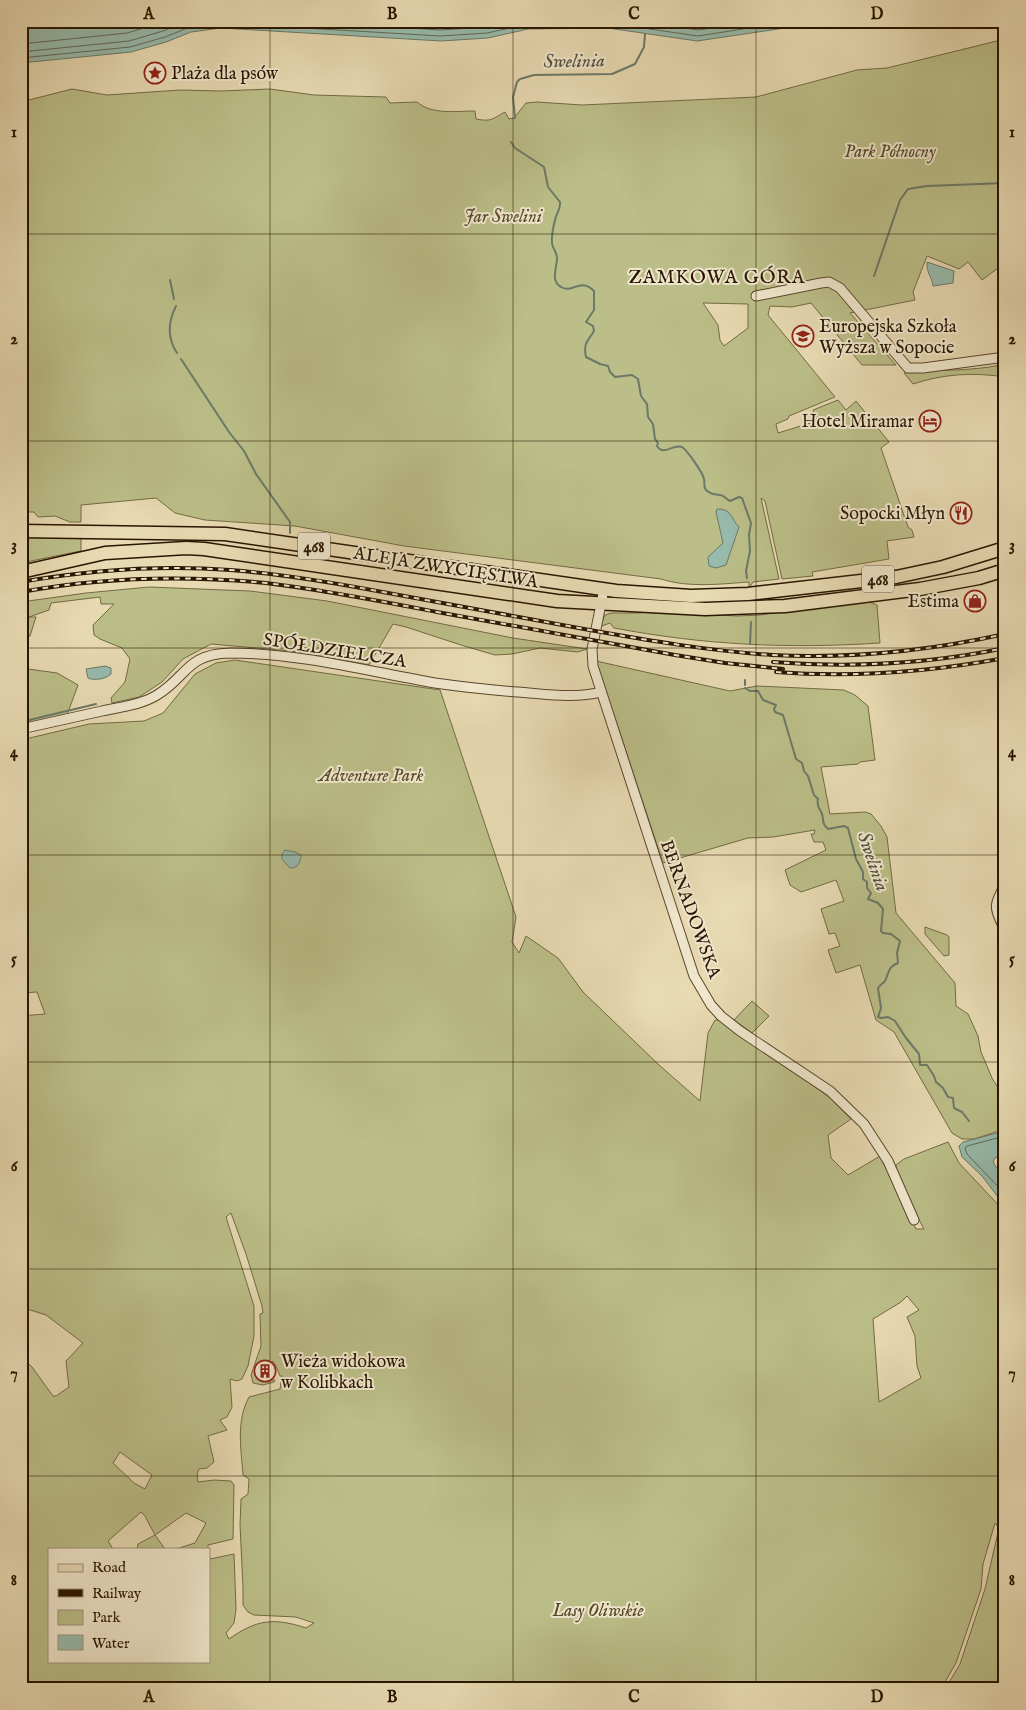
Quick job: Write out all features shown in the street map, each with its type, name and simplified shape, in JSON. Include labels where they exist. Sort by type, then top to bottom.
[{"type":"main road","name":"ALEJA ZWYCIĘSTWA","points":[[21,531],[225,534],[604,589],[647,594],[691,596],[748,594],[896,577],[950,565],[1005,548]]},
{"type":"main road","name":"ALEJA ZWYCIĘSTWA","points":[[21,572],[105,553],[204,549],[536,598],[600,604],[705,609],[749,608],[920,589],[979,578],[1005,570]]},
{"type":"street","points":[[756,296],[821,283],[834,284],[840,288],[908,368],[923,368],[1005,357]]},
{"type":"street","name":"BERNADOWSKA","points":[[604,589],[591,659],[689,963],[702,991],[715,1009],[735,1027],[830,1091],[864,1124],[888,1161],[914,1220]]},
{"type":"street","name":"SPÓŁDZIELCZA","points":[[21,729],[149,699],[158,694],[185,668],[196,661],[204,657],[220,654],[264,654],[316,660],[475,688],[575,696],[601,692]]},
{"type":"street","points":[[1005,885],[994,907],[1005,931]]},
{"type":"green space","points":[[1005,39],[1005,263],[982,280],[968,262],[959,269],[927,256],[913,292],[915,300],[850,313],[896,365],[862,365],[811,303],[792,307],[770,306],[768,315],[835,397],[789,416],[788,419],[776,424],[778,433],[817,421],[813,410],[838,400],[846,410],[856,401],[889,442],[881,448],[908,527],[912,530],[914,537],[887,541],[889,559],[812,572],[813,576],[782,579],[765,501],[761,498],[779,579],[753,582],[750,589],[749,582],[705,585],[682,584],[661,579],[404,546],[295,526],[205,520],[175,513],[156,498],[81,505],[81,522],[70,522],[55,516],[38,517],[34,512],[21,512],[21,102],[72,89],[107,95],[180,90],[270,89],[314,95],[386,97],[390,103],[417,102],[437,111],[475,111],[476,119],[485,120],[492,119],[505,112],[509,119],[514,118],[526,103],[537,102],[582,105],[756,97],[857,70],[887,68]],"holes":[[[703,303],[748,304],[748,328],[724,346],[720,340],[718,325]]]},
{"type":"green space","points":[[1005,364],[1005,377],[958,375],[913,384],[904,373],[992,367]]},
{"type":"green space","points":[[81,537],[81,551],[21,563],[21,538]]},
{"type":"green space","points":[[149,587],[250,591],[327,601],[513,638],[587,649],[578,652],[540,648],[512,654],[495,655],[393,624],[369,665],[291,651],[211,644],[183,659],[162,682],[139,697],[112,703],[111,698],[125,682],[130,659],[122,648],[94,635],[93,625],[114,604],[101,604],[100,597],[51,603],[49,610],[29,617],[36,617],[30,636],[21,642],[21,602]]},
{"type":"green space","points":[[867,601],[877,605],[880,643],[812,646],[746,644],[647,634],[614,628],[610,623],[599,627],[605,615],[611,613],[641,613],[644,611],[737,616],[761,615]]},
{"type":"green space","points":[[235,660],[440,690],[516,917],[512,942],[519,953],[526,936],[558,958],[583,992],[659,1065],[700,1101],[708,1033],[715,1020],[721,1020],[829,1097],[851,1119],[828,1135],[831,1158],[848,1175],[880,1156],[916,1229],[924,1229],[895,1175],[896,1165],[904,1159],[948,1142],[959,1163],[1005,1212],[1005,1689],[945,1689],[960,1664],[985,1589],[999,1528],[995,1523],[983,1564],[981,1589],[956,1663],[941,1689],[21,1689],[21,1356],[32,1367],[53,1396],[56,1396],[69,1387],[66,1361],[83,1343],[46,1315],[21,1307],[21,1016],[45,1014],[37,992],[21,993],[21,740],[89,724],[144,721],[163,713],[195,674],[216,663]],"holes":[[[231,1213],[246,1254],[263,1313],[260,1314],[261,1346],[251,1375],[253,1383],[263,1385],[274,1382],[275,1380],[262,1380],[259,1377],[263,1368],[273,1361],[280,1376],[282,1376],[280,1389],[249,1397],[242,1416],[240,1435],[243,1475],[249,1479],[248,1494],[241,1499],[243,1605],[248,1612],[254,1615],[296,1617],[314,1623],[306,1628],[284,1622],[265,1622],[248,1628],[229,1639],[226,1633],[234,1623],[236,1609],[234,1554],[210,1559],[210,1662],[48,1662],[48,1548],[112,1548],[108,1541],[141,1512],[155,1535],[186,1513],[206,1523],[195,1543],[179,1548],[208,1548],[208,1545],[233,1539],[234,1485],[231,1481],[214,1480],[198,1482],[197,1474],[199,1469],[207,1468],[214,1462],[208,1436],[227,1430],[220,1420],[227,1417],[232,1407],[230,1379],[237,1381],[242,1379],[248,1366],[254,1336],[254,1306],[226,1217]],[[907,1296],[919,1310],[907,1317],[915,1336],[917,1366],[921,1378],[879,1402],[873,1319],[901,1302]],[[120,1452],[152,1475],[145,1489],[134,1483],[113,1463]]]},
{"type":"green space","points":[[596,661],[730,691],[757,686],[844,690],[855,695],[868,706],[875,760],[858,764],[821,767],[830,814],[865,812],[871,814],[881,826],[887,837],[896,913],[955,983],[956,1006],[968,1014],[978,1036],[981,1052],[992,1078],[1005,1099],[1005,1129],[974,1139],[962,1139],[952,1133],[894,1032],[876,1020],[860,965],[836,973],[828,950],[840,946],[835,933],[829,934],[821,909],[844,901],[836,880],[801,892],[790,885],[785,870],[826,850],[823,842],[814,842],[811,834],[814,834],[815,830],[773,837],[748,838],[663,863]]},
{"type":"green space","points":[[21,668],[57,673],[78,685],[67,715],[21,725]]},
{"type":"green space","points":[[925,927],[949,937],[949,955],[944,956],[925,934]]},
{"type":"green space","points":[[752,1001],[769,1016],[752,1033],[734,1020]]},
{"type":"green space","points":[[155,1535],[164,1548],[137,1548],[138,1544]]},
{"type":"water","points":[[21,21],[816,21],[785,28],[697,41],[608,28],[528,29],[488,38],[441,41],[221,28],[191,32],[166,42],[131,52],[21,63]]},
{"type":"water","points":[[927,262],[954,271],[953,283],[933,286],[927,269]]},
{"type":"water","points":[[717,509],[722,509],[729,513],[739,527],[726,565],[716,568],[709,566],[708,557],[723,543],[716,512]]},
{"type":"water","points":[[105,666],[111,668],[109,676],[97,679],[88,678],[86,669]]},
{"type":"water","points":[[285,850],[301,855],[297,866],[290,868],[282,859],[282,854]]},
{"type":"water","points":[[1005,1131],[1005,1153],[995,1158],[993,1162],[998,1170],[1005,1169],[1004,1200],[998,1197],[982,1176],[962,1157],[959,1146],[963,1142]]},
{"type":"waterway","name":"Swelinia","points":[[515,118],[513,97],[517,82],[520,79],[534,75],[612,74],[635,64],[644,47],[645,34]]},
{"type":"waterway","name":"Swelinia","points":[[511,142],[515,148],[544,167],[548,187],[560,202],[552,237],[552,244],[557,257],[556,281],[565,289],[585,285],[594,291],[594,310],[586,322],[593,326],[594,331],[586,345],[586,357],[608,366],[610,372],[615,377],[632,375],[638,379],[641,396],[647,404],[648,417],[653,424],[655,439],[660,449],[666,450],[679,446],[682,447],[701,472],[708,492],[723,496],[730,501],[739,497],[742,498],[751,523],[749,535],[750,551],[746,571],[747,578]]},
{"type":"waterway","points":[[874,276],[900,200],[908,189],[927,186],[1005,183]]},
{"type":"waterway","points":[[170,280],[174,299]]},
{"type":"waterway","points":[[176,306],[171,318],[170,336],[177,353]]},
{"type":"waterway","points":[[181,359],[229,432],[244,451],[256,474],[290,522],[290,533]]},
{"type":"waterway","name":"Swelinia","points":[[750,644],[751,622]]},
{"type":"waterway","name":"Swelinia","points":[[745,680],[745,685]]},
{"type":"waterway","name":"Swelinia","points":[[745,688],[750,691],[758,691],[763,700],[776,705],[775,712],[783,715],[796,759],[802,763],[814,795],[818,799],[818,806],[825,826],[828,829],[844,826],[848,828],[856,859],[863,872],[863,879],[867,882],[867,888],[871,893],[868,899],[878,903],[883,909],[881,931],[891,934],[900,941],[897,953],[898,963],[891,967],[885,980],[878,988],[881,1008],[878,1017],[888,1017],[895,1021],[919,1054],[920,1065],[927,1065],[936,1082],[943,1088],[948,1097],[953,1098],[954,1108],[962,1112],[969,1121]]},
{"type":"waterway","points":[[21,722],[96,704]]},
{"type":"railway","points":[[21,582],[73,574],[151,568],[250,572],[290,576],[349,586],[654,641],[725,651],[772,655],[860,655],[947,645],[1005,634]]},
{"type":"railway","points":[[21,592],[112,580],[174,578],[266,583],[352,596],[675,655],[725,663],[783,669]]},
{"type":"railway","points":[[773,662],[831,665],[890,663],[948,658],[1005,648]]},
{"type":"railway","points":[[776,672],[862,674],[948,667],[1005,658]]},
{"type":"place","name":"Plaża dla psów","points":[[155,73]]},
{"type":"place","name":"Europejska Szkoła Wyższa w Sopocie","points":[[803,336]]},
{"type":"place","name":"Hotel Miramar","points":[[930,421]]},
{"type":"place","name":"Sopocki Młyn","points":[[961,513]]},
{"type":"place","name":"Estima","points":[[975,601]]},
{"type":"place","name":"Wieża widokowa w Kolibkach","points":[[265,1371]]},
{"type":"district","name":"ZAMKOWA GÓRA","points":[[717,276]]},
{"type":"park label","name":"Park Północny","points":[[890,151]]},
{"type":"park label","name":"Jar Swelini","points":[[503,216]]},
{"type":"park label","name":"Adventure Park","points":[[371,775]]},
{"type":"park label","name":"Lasy Oliwskie","points":[[598,1610]]}]
